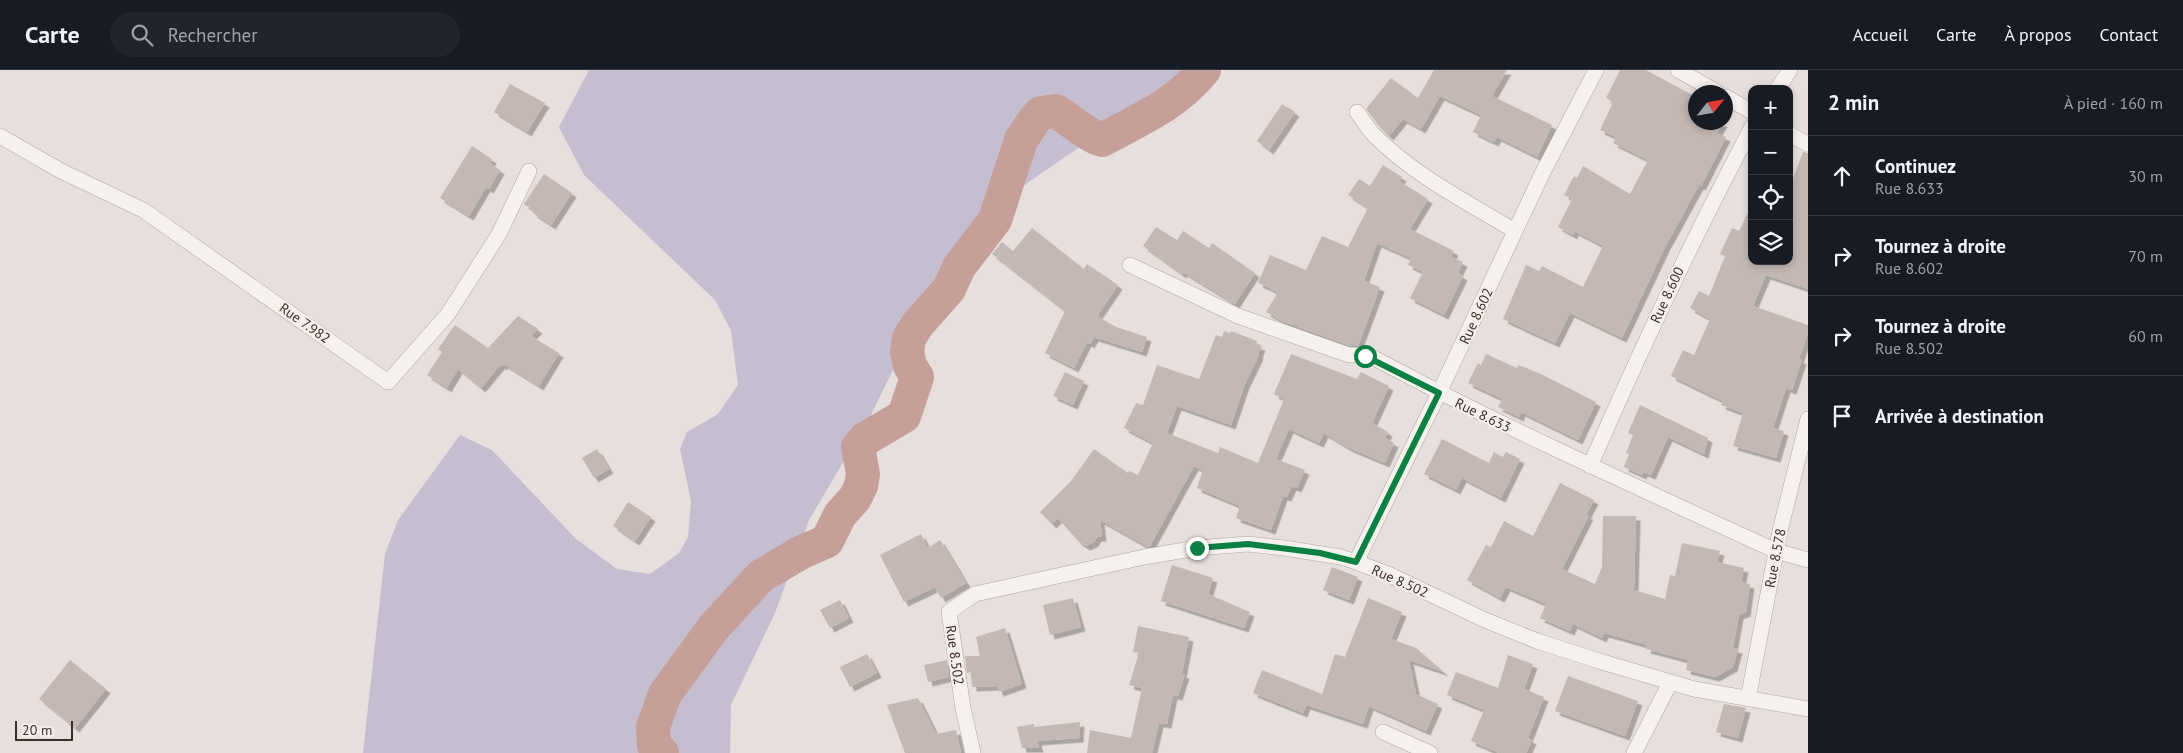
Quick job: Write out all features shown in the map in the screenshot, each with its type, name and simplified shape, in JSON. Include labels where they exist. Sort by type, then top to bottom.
[{"type":"street","name":"Rue 8.602","points":[[1356,562],[1439,393],[1541,176],[1596,70]]},
{"type":"street","points":[[1678,70],[1705,85]]},
{"type":"street","points":[[1780,85],[1790,70]]},
{"type":"street","points":[[1733,101],[1748,110]]},
{"type":"street","points":[[1357,112],[1374,135],[1401,160],[1438,185],[1515,231]]},
{"type":"street","name":"Rue 8.600","points":[[1590,466],[1635,363],[1696,234],[1750,130]]},
{"type":"street","name":"Rue 7.982","points":[[0,136],[61,171],[143,210],[388,382],[448,314],[499,234],[529,171]]},
{"type":"street","points":[[1793,136],[1808,144]]},
{"type":"street","name":"Rue 8.633","points":[[1130,265],[1238,316],[1349,355],[1374,358],[1439,393],[1590,466],[1776,551],[1808,560]]},
{"type":"street","name":"Rue 8.578","points":[[1748,699],[1776,551],[1808,419]]},
{"type":"street","name":"Rue 8.502","points":[[974,753],[963,708],[949,612],[975,594],[1144,557],[1197,548],[1248,544],[1320,553],[1356,562],[1388,574],[1485,620],[1537,641],[1670,683],[1808,709]]},
{"type":"street","points":[[1634,753],[1670,683]]},
{"type":"street","points":[[1383,732],[1430,753]]},
{"type":"shaded area","points":[[589,70],[1201,70],[1132,111],[1023,186],[936,282],[870,417],[809,520],[775,613],[731,705],[730,753],[363,753],[385,554],[398,520],[460,435],[492,450],[576,539],[617,569],[650,574],[679,553],[688,537],[691,501],[680,449],[687,432],[718,414],[738,385],[731,331],[715,300],[584,175],[559,127]]},
{"type":"building","points":[[1434,70],[1507,70],[1492,96],[1552,125],[1537,157],[1497,137],[1494,142],[1473,132],[1481,115],[1440,96],[1421,129],[1403,119],[1389,136],[1366,109],[1391,78],[1418,98]]},
{"type":"building","points":[[1620,70],[1646,70],[1688,93],[1688,130],[1719,130],[1717,133],[1726,137],[1701,186],[1699,185],[1665,247],[1622,338],[1570,313],[1555,343],[1503,319],[1526,265],[1539,271],[1542,266],[1583,287],[1603,246],[1574,231],[1573,235],[1558,227],[1572,199],[1564,195],[1574,176],[1577,178],[1583,166],[1630,194],[1648,160],[1613,143],[1616,137],[1600,130],[1613,102],[1606,98]]},
{"type":"building","points":[[510,84],[545,103],[527,132],[494,112]]},
{"type":"building","points":[[1282,104],[1295,112],[1269,150],[1257,141]]},
{"type":"building","points":[[472,146],[492,159],[490,163],[500,170],[489,189],[486,187],[469,216],[440,198]]},
{"type":"building","points":[[1803,152],[1808,153],[1808,289],[1766,275],[1753,306],[1808,325],[1808,333],[1799,359],[1802,360],[1792,390],[1786,388],[1773,428],[1784,431],[1776,458],[1733,446],[1743,413],[1721,405],[1723,401],[1671,376],[1683,350],[1694,355],[1710,319],[1690,308],[1699,291],[1709,296],[1725,256],[1720,254],[1732,228],[1739,231],[1748,212],[1748,265],[1793,265],[1793,178]]},
{"type":"building","points":[[1383,165],[1402,177],[1399,181],[1428,199],[1410,229],[1454,251],[1451,257],[1463,262],[1458,273],[1463,276],[1444,315],[1410,298],[1423,272],[1408,265],[1411,258],[1377,243],[1364,281],[1380,287],[1358,346],[1351,346],[1284,322],[1266,312],[1278,292],[1258,283],[1270,255],[1306,270],[1322,236],[1348,247],[1368,208],[1348,195],[1359,179],[1370,186]]},
{"type":"building","points":[[544,174],[572,193],[551,225],[533,213],[534,210],[524,204]]},
{"type":"building","points":[[1156,227],[1177,240],[1183,231],[1209,248],[1212,243],[1255,273],[1235,304],[1183,272],[1182,274],[1143,246]]},
{"type":"building","points":[[1032,228],[1084,269],[1087,264],[1118,285],[1097,316],[1116,327],[1147,337],[1142,352],[1094,337],[1090,344],[1087,342],[1074,368],[1045,353],[1065,311],[992,254],[1002,242],[1013,251]]},
{"type":"building","points":[[518,316],[538,329],[531,336],[559,353],[539,386],[504,364],[502,366],[501,364],[481,388],[458,369],[447,388],[427,375],[442,352],[438,349],[455,325],[488,348]]},
{"type":"building","points":[[1224,331],[1230,333],[1231,331],[1257,341],[1256,345],[1261,346],[1231,425],[1177,406],[1167,433],[1218,453],[1220,447],[1258,463],[1284,399],[1274,394],[1291,354],[1357,379],[1361,372],[1389,386],[1372,423],[1388,432],[1385,438],[1394,443],[1385,463],[1349,448],[1324,433],[1319,443],[1289,429],[1276,459],[1305,470],[1297,488],[1292,486],[1287,497],[1283,496],[1271,530],[1236,518],[1240,506],[1197,488],[1203,470],[1194,466],[1148,547],[1100,520],[1102,537],[1097,537],[1094,542],[1086,546],[1079,542],[1058,518],[1052,524],[1040,512],[1071,481],[1094,449],[1128,473],[1129,471],[1138,475],[1153,443],[1124,428],[1136,403],[1143,405],[1157,365],[1199,379],[1216,335],[1222,337]]},
{"type":"building","points":[[1486,354],[1517,368],[1519,365],[1543,375],[1596,402],[1578,440],[1521,412],[1519,417],[1498,407],[1502,399],[1468,383],[1478,363],[1481,365]]},
{"type":"building","points":[[1065,372],[1084,381],[1073,405],[1053,396]]},
{"type":"building","points":[[1640,405],[1708,438],[1704,454],[1668,437],[1651,475],[1643,472],[1642,475],[1624,467],[1629,454],[1626,453],[1633,435],[1628,433]]},
{"type":"building","points":[[1442,439],[1489,463],[1494,452],[1503,457],[1506,452],[1520,459],[1501,498],[1462,478],[1456,490],[1424,474]]},
{"type":"building","points":[[597,449],[609,469],[594,478],[582,458]]},
{"type":"building","points":[[1560,483],[1594,500],[1586,515],[1589,515],[1562,569],[1595,584],[1602,567],[1603,516],[1636,516],[1634,590],[1665,599],[1670,575],[1675,576],[1682,543],[1720,551],[1717,562],[1744,568],[1741,582],[1750,584],[1746,612],[1739,615],[1733,648],[1738,649],[1733,667],[1715,677],[1686,670],[1688,660],[1646,649],[1647,645],[1604,633],[1602,638],[1573,624],[1570,631],[1540,618],[1546,604],[1506,587],[1500,598],[1467,580],[1486,545],[1491,547],[1504,521],[1533,536]]},
{"type":"building","points":[[628,502],[651,517],[635,541],[613,526]]},
{"type":"building","points":[[921,534],[928,548],[940,540],[966,583],[941,598],[935,587],[904,602],[880,555]]},
{"type":"building","points":[[1172,565],[1213,578],[1208,594],[1250,612],[1244,628],[1161,601]]},
{"type":"building","points":[[1332,567],[1358,577],[1349,600],[1323,590]]},
{"type":"building","points":[[1073,598],[1081,627],[1050,635],[1043,605]]},
{"type":"building","points":[[1368,598],[1402,612],[1391,639],[1416,648],[1444,672],[1409,660],[1416,694],[1438,704],[1426,731],[1369,706],[1363,724],[1306,705],[1303,713],[1253,693],[1262,670],[1322,694],[1335,654],[1345,657]]},
{"type":"building","points":[[840,600],[849,618],[830,628],[820,610]]},
{"type":"building","points":[[1138,626],[1189,637],[1182,674],[1185,674],[1178,696],[1173,695],[1167,724],[1159,723],[1152,753],[1087,753],[1090,730],[1131,738],[1142,688],[1129,685],[1139,653],[1133,652]]},
{"type":"building","points":[[1005,628],[1022,684],[999,692],[997,686],[972,687],[971,672],[967,673],[965,656],[980,656],[976,637]]},
{"type":"building","points":[[867,654],[877,673],[850,687],[840,667]]},
{"type":"building","points":[[1508,655],[1533,664],[1524,689],[1544,697],[1528,738],[1532,740],[1526,753],[1499,753],[1471,741],[1484,710],[1447,695],[1456,672],[1498,688]]},
{"type":"building","points":[[70,660],[106,689],[75,728],[39,699]]},
{"type":"building","points":[[947,660],[949,677],[928,682],[924,665]]},
{"type":"building","points":[[1568,676],[1638,701],[1625,736],[1555,711]]},
{"type":"building","points":[[918,698],[936,734],[956,730],[961,753],[905,753],[887,705]]},
{"type":"building","points":[[1724,704],[1746,708],[1738,738],[1716,732]]},
{"type":"building","points":[[1080,722],[1079,738],[1037,741],[1039,748],[1022,748],[1017,727],[1034,724],[1034,727]]},
{"type":"waterway","points":[[662,753],[654,745],[653,727],[665,694],[714,627],[761,576],[800,553],[827,541],[840,515],[855,498],[861,486],[863,474],[858,447],[865,439],[904,416],[917,377],[910,366],[907,352],[909,338],[918,324],[949,289],[959,267],[995,220],[1021,140],[1035,119],[1041,113],[1056,111],[1102,140],[1170,102],[1204,70]]},
{"type":"route","points":[[1197,548],[1248,544],[1320,553],[1356,562],[1439,393],[1374,358],[1365,356]]}]
